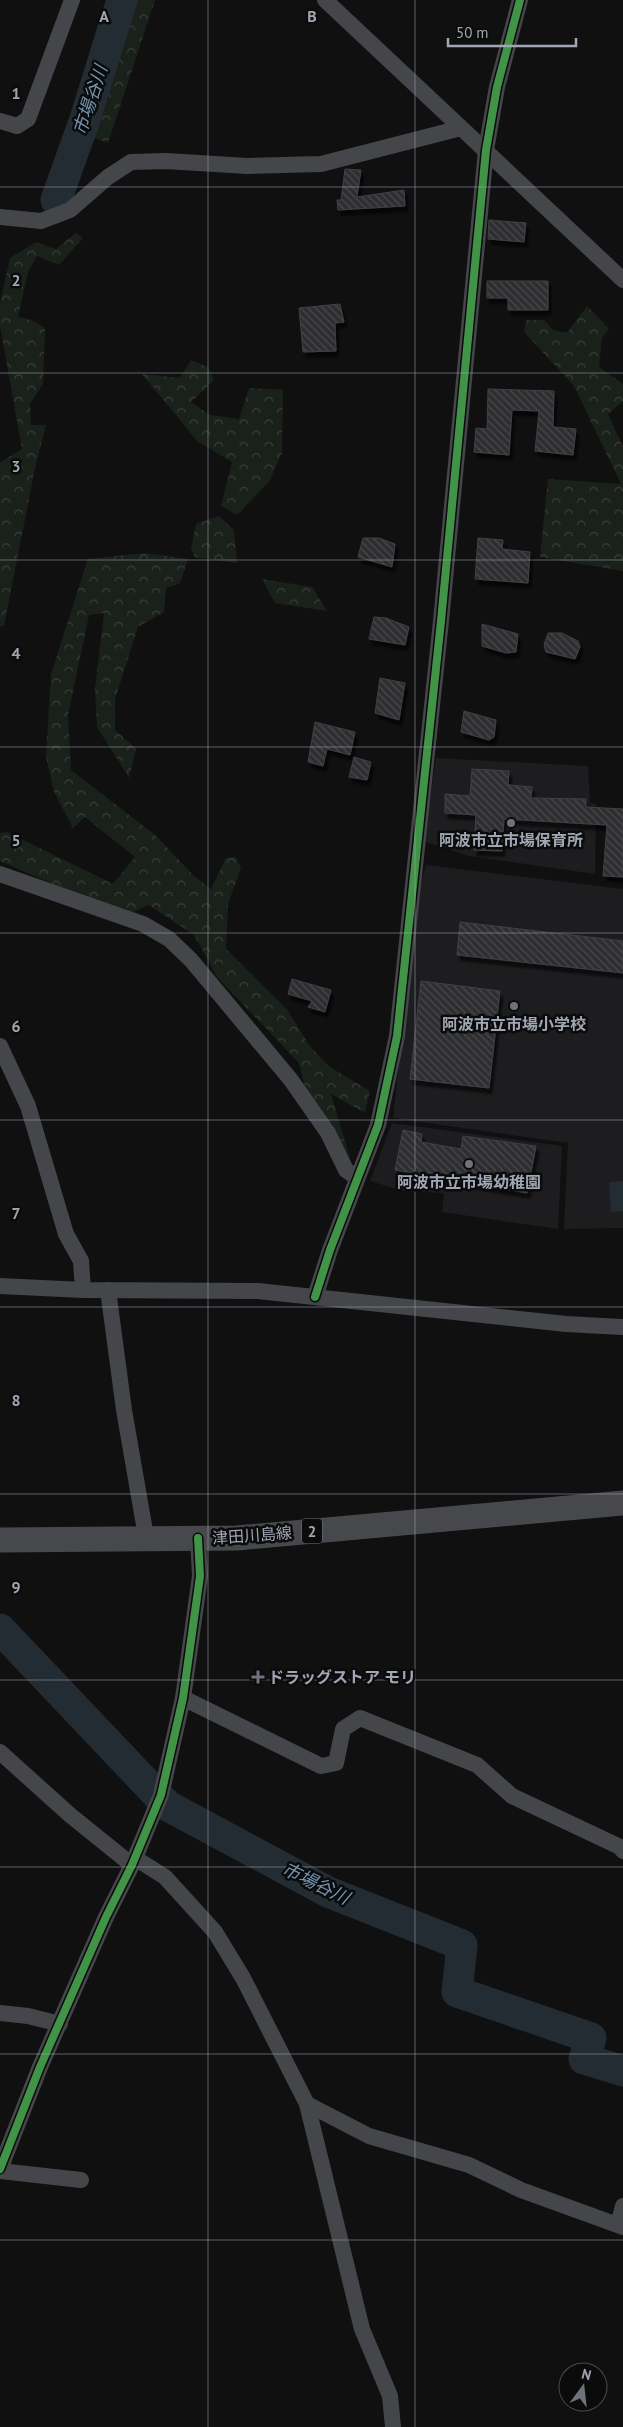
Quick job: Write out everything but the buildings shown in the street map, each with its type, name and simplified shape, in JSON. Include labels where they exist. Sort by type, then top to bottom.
[{"type":"main road","name":"津田川島線","points":[[0,1540],[237,1538],[623,1503]]},
{"type":"street","points":[[0,121],[17,126],[28,119],[72,0]]},
{"type":"street","points":[[325,0],[623,280]]},
{"type":"street","points":[[315,1297],[330,1250],[378,1125],[397,1036],[441,621],[486,150],[497,87],[520,0]]},
{"type":"street","points":[[0,218],[41,221],[70,210],[108,177],[131,162],[166,161],[246,166],[321,164],[461,128]]},
{"type":"street","points":[[0,874],[143,924],[169,939],[191,960],[290,1080],[328,1133],[346,1170],[357,1178]]},
{"type":"street","points":[[0,1046],[28,1106],[66,1234],[82,1261],[83,1290]]},
{"type":"street","points":[[0,1286],[83,1290],[258,1291],[566,1324],[623,1327]]},
{"type":"street","points":[[108,1290],[124,1410],[144,1525],[144,1540]]},
{"type":"street","points":[[81,2180],[0,2170],[40,2067],[106,1917],[134,1861],[160,1799],[183,1698],[200,1576],[198,1538]]},
{"type":"street","points":[[183,1698],[322,1766],[336,1763],[343,1729],[360,1718],[477,1766],[512,1796],[620,1847],[623,1851]]},
{"type":"street","points":[[0,1752],[70,1814],[134,1861],[165,1877],[215,1932],[244,1978],[308,2104],[362,2329],[390,2396],[392,2427]]},
{"type":"street","points":[[0,2013],[28,2016],[60,2024]]},
{"type":"street","points":[[308,2104],[368,2136],[469,2166],[521,2190],[621,2226],[623,2206]]},
{"type":"shaded area","name":"阿波市立市場保育所","points":[[436,758],[588,766],[590,803],[596,804],[595,874],[469,856],[424,841]]},
{"type":"shaded area","name":"阿波市立市場小学校","points":[[426,865],[623,889],[623,1228],[564,1229],[568,1143],[393,1118],[418,894]]},
{"type":"shaded area","name":"阿波市立市場幼稚園","points":[[392,1123],[562,1146],[558,1229],[442,1212],[444,1193],[403,1191],[370,1181]]},
{"type":"shaded area","points":[[623,1181],[623,1211],[611,1212],[609,1182]]},
{"type":"green space","points":[[130,0],[155,0],[108,143],[85,135]]},
{"type":"green space","points":[[76,233],[83,238],[59,265],[37,256],[28,272],[18,317],[31,320],[45,328],[43,384],[30,404],[31,425],[46,425],[35,468],[4,626],[0,626],[0,462],[22,449],[0,326],[0,303],[10,258],[36,242],[56,249]]},
{"type":"green space","points":[[587,306],[609,329],[602,338],[599,367],[623,384],[623,401],[608,414],[623,447],[623,571],[540,557],[548,479],[621,484],[574,386],[524,332],[526,320],[544,320],[553,330],[567,333]]},
{"type":"green space","points":[[191,360],[208,367],[214,380],[191,402],[210,415],[239,419],[249,388],[283,390],[282,453],[269,482],[237,515],[221,506],[232,462],[197,441],[142,374],[180,378]]},
{"type":"green space","points":[[219,516],[234,530],[237,563],[195,557],[191,549],[196,524]]},
{"type":"green space","points":[[144,553],[188,559],[180,583],[166,588],[164,612],[138,627],[115,699],[115,730],[136,749],[129,778],[97,727],[95,689],[104,613],[89,615],[68,715],[71,770],[155,835],[194,876],[211,889],[226,858],[236,857],[241,868],[228,904],[226,949],[286,1008],[309,1045],[330,1067],[370,1091],[365,1113],[331,1094],[350,1158],[305,1088],[299,1063],[217,977],[194,935],[149,905],[133,912],[85,898],[0,861],[0,833],[7,832],[113,884],[135,857],[85,817],[73,828],[54,792],[46,756],[51,674],[88,559]]},
{"type":"green space","points":[[262,579],[312,587],[327,611],[275,603]]},
{"type":"waterway","name":"市場谷川","points":[[56,200],[84,122],[122,0]]},
{"type":"waterway","name":"市場谷川","points":[[0,1629],[168,1806],[328,1892],[462,1945],[457,1992],[591,2038],[584,2059],[623,2071]]},
{"type":"cycle path","points":[[315,1297],[330,1250],[378,1125],[397,1036],[441,621],[486,150],[497,87],[520,0]]},
{"type":"cycle path","points":[[0,2169],[40,2067],[106,1917],[132,1865],[161,1795],[183,1698],[200,1576],[198,1538]]},
{"type":"place","name":"阿波市立市場保育所","points":[[511,823]]},
{"type":"place","name":"阿波市立市場小学校","points":[[514,1006]]},
{"type":"place","name":"阿波市立市場幼稚園","points":[[469,1164]]},
{"type":"place","name":"ドラッグストア モリ","points":[[258,1677]]}]
